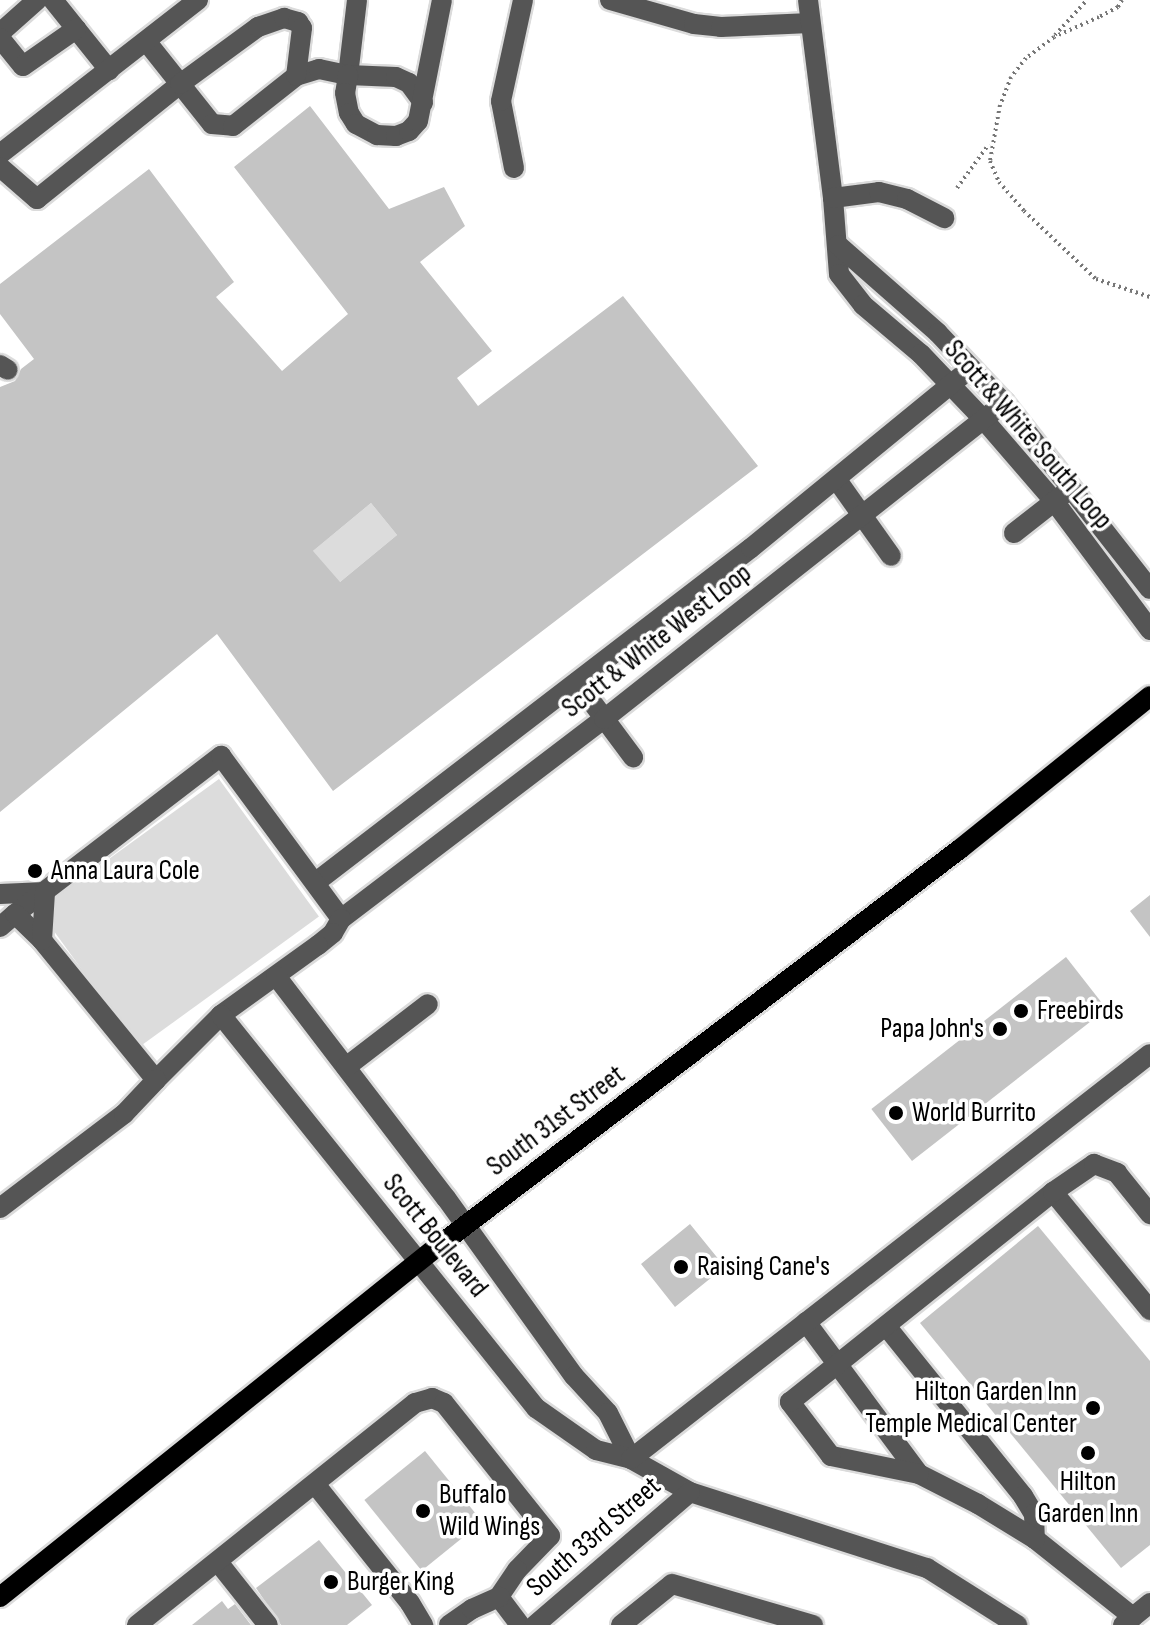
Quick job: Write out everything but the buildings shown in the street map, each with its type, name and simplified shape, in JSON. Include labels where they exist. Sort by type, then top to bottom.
[{"type":"main road","name":"South 31st Street","points":[[0,1597],[419,1261],[960,849],[1150,696]]},
{"type":"street","points":[[37,0],[0,36],[23,66],[76,29]]},
{"type":"street","points":[[53,0],[109,70]]},
{"type":"street","points":[[0,154],[198,0]]},
{"type":"street","points":[[357,0],[345,93],[349,113],[356,124],[377,135],[396,136],[409,131],[418,121],[442,0]]},
{"type":"street","points":[[514,168],[501,101],[523,0]]},
{"type":"street","points":[[610,0],[694,24],[721,27],[810,23]]},
{"type":"street","name":"Scott & White South Loop","points":[[808,0],[833,198],[839,274],[855,295],[984,420],[1054,501],[1150,630]]},
{"type":"street","points":[[0,167],[37,199],[180,84],[258,27],[284,18],[298,22],[302,28],[296,76]]},
{"type":"street","points":[[146,41],[203,117],[223,127],[233,126],[296,76],[319,69],[348,75],[396,77],[409,83],[423,102]]},
{"type":"street","points":[[833,198],[879,192],[907,199],[944,218]]},
{"type":"street","name":"Scott & White South Loop","points":[[838,245],[971,368],[1004,403],[1150,589]]},
{"type":"street","name":"Scott & White West Loop","points":[[316,882],[837,480],[971,368]]},
{"type":"street","name":"Scott & White West Loop","points":[[0,1208],[124,1114],[221,1015],[333,933],[341,919],[604,719],[1004,403]]},
{"type":"street","points":[[837,480],[891,556]]},
{"type":"street","points":[[1014,533],[1071,488]]},
{"type":"street","points":[[577,682],[633,757]]},
{"type":"street","points":[[156,1080],[42,940],[8,921],[221,756],[341,919]]},
{"type":"street","points":[[0,894],[45,892]]},
{"type":"street","points":[[42,940],[45,892]]},
{"type":"street","name":"Scott Boulevard","points":[[276,976],[574,1376],[608,1413],[631,1459]]},
{"type":"street","points":[[346,1067],[428,1004]]},
{"type":"street","name":"Scott Boulevard","points":[[221,1015],[536,1408],[596,1450],[631,1459],[690,1492],[927,1568],[1017,1625]]},
{"type":"street","points":[[631,1459],[1150,1054]]},
{"type":"street","points":[[1150,1214],[1117,1173],[1094,1164],[1053,1192],[790,1402],[831,1456],[919,1474],[1035,1539],[1128,1621],[1150,1603]]},
{"type":"street","points":[[1053,1192],[1150,1310]]},
{"type":"street","points":[[806,1322],[919,1474]]},
{"type":"street","points":[[886,1326],[1023,1496],[1034,1514],[1035,1539]]},
{"type":"street","points":[[137,1625],[415,1403],[432,1398],[444,1403],[550,1536],[517,1570],[499,1597],[472,1609],[449,1625]]},
{"type":"street","points":[[315,1484],[410,1603],[423,1625]]},
{"type":"street","name":"South 33rd Street","points":[[535,1625],[690,1492]]},
{"type":"street","points":[[218,1562],[268,1625]]},
{"type":"street","points":[[621,1625],[672,1584],[813,1625]]},
{"type":"street","points":[[499,1597],[520,1625]]},
{"type":"path","points":[[1087,0],[1054,37],[1026,58],[1011,77],[991,142],[990,161],[999,182],[1061,249],[1096,279],[1150,297]]},
{"type":"path","points":[[1054,37],[1118,7],[1122,0]]},
{"type":"path","points":[[957,188],[991,142]]},
{"type":"shaded area","points":[[371,503],[397,535],[340,582],[256,598]]},
{"type":"shaded area","points":[[219,779],[319,917],[139,1048],[39,910]]},
{"type":"place","name":"Anna Laura Cole","points":[[35,871]]},
{"type":"place","name":"Freebirds","points":[[1021,1011]]},
{"type":"place","name":"Papa John's","points":[[1000,1029]]},
{"type":"place","name":"World Burrito","points":[[896,1113]]},
{"type":"place","name":"Raising Cane's","points":[[681,1267]]},
{"type":"place","name":"Hilton Garden Inn Temple Medical Center","points":[[1093,1408]]},
{"type":"place","name":"Hilton Garden Inn","points":[[1088,1453]]},
{"type":"place","name":"Buffalo Wild Wings","points":[[423,1511]]},
{"type":"place","name":"Burger King","points":[[331,1582]]}]
